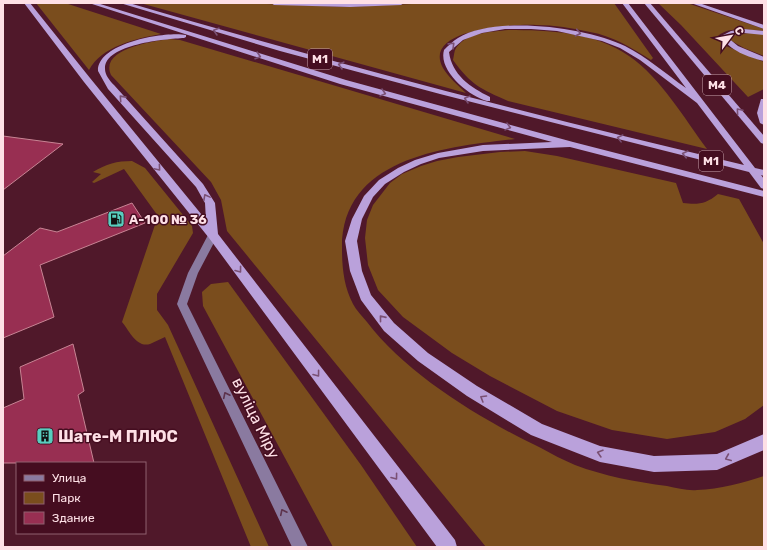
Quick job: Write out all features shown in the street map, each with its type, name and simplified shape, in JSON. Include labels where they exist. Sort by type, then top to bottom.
[{"type":"highway","points":[[27,3],[87,80],[213,235],[448,547]]},
{"type":"highway","name":"М1","points":[[92,3],[343,82],[570,144],[764,194]]},
{"type":"highway","name":"М1","points":[[123,3],[219,32],[518,112],[658,148],[764,173]]},
{"type":"highway","points":[[274,3],[350,5],[401,3]]},
{"type":"highway","name":"М4","points":[[625,3],[764,186]]},
{"type":"highway","name":"М4","points":[[647,3],[764,141]]},
{"type":"highway","points":[[694,3],[764,28]]},
{"type":"highway","points":[[518,112],[474,92],[463,83],[448,66],[446,51],[451,45],[458,40],[473,34],[506,28],[541,28],[588,35],[612,43],[633,53],[699,101]]},
{"type":"highway","points":[[764,33],[739,31],[729,33],[724,36],[727,41],[735,46],[764,59]]},
{"type":"highway","points":[[194,36],[164,37],[131,44],[112,53],[103,61],[101,68],[102,74],[111,87],[200,186],[210,203],[213,235]]},
{"type":"highway","points":[[764,101],[762,114],[764,123]]},
{"type":"highway","points":[[570,144],[483,148],[438,156],[407,167],[382,182],[369,196],[357,219],[351,241],[356,271],[365,298],[389,327],[423,357],[472,391],[537,430],[600,454],[654,464],[717,462],[764,442]]},
{"type":"street","name":"вуліца Міру","points":[[213,235],[193,273],[182,304],[300,547]]},
{"type":"green space","points":[[36,3],[65,3],[161,34],[130,41],[111,49],[102,55],[89,70]]},
{"type":"green space","points":[[140,3],[244,3],[345,7],[433,3],[614,3],[653,58],[651,60],[607,36],[556,26],[525,25],[473,31],[457,37],[445,44],[440,55],[445,71],[450,78],[466,93]]},
{"type":"green space","points":[[658,3],[687,3],[764,29],[764,31],[734,30],[718,36],[726,46],[764,62],[764,89],[748,97],[681,25]]},
{"type":"green space","points":[[508,30],[571,34],[587,37],[616,48],[641,65],[662,87],[707,149],[508,101],[483,89],[471,81],[453,60],[455,49],[461,43],[473,36],[487,32]]},
{"type":"green space","points":[[749,33],[764,34],[764,56],[744,48],[730,40],[734,35]]},
{"type":"green space","points":[[170,39],[180,40],[515,139],[459,147],[430,153],[402,162],[378,176],[359,194],[346,218],[342,249],[343,270],[350,298],[354,306],[383,341],[402,360],[446,394],[494,424],[575,465],[620,478],[690,490],[723,487],[764,476],[764,547],[486,547],[227,231],[221,200],[211,182],[111,75],[109,66],[113,59],[120,53],[141,44]]},
{"type":"green space","points":[[525,151],[557,156],[676,183],[683,203],[702,203],[710,200],[718,194],[739,199],[764,244],[764,405],[745,419],[715,432],[667,439],[612,430],[557,411],[490,376],[452,353],[403,317],[378,290],[368,265],[365,238],[367,220],[373,205],[390,183],[402,174],[421,166],[458,157],[500,152]]},
{"type":"green space","points":[[132,161],[145,168],[192,226],[193,233],[157,294],[157,310],[168,325],[269,547],[251,547],[165,337],[145,345],[133,338],[122,322],[158,216],[124,169],[94,183],[92,182],[101,174],[93,172],[98,169],[107,165]]},
{"type":"green space","points":[[228,282],[361,465],[417,547],[333,547],[203,306],[202,292],[211,284]]},
{"type":"building","points":[[3,136],[63,144],[3,190]]},
{"type":"building","points":[[132,203],[145,223],[40,265],[54,317],[3,338],[3,256],[40,228],[57,232]]},
{"type":"building","name":"Шате-М ПЛЮС","points":[[73,344],[84,391],[78,395],[94,462],[3,463],[3,408],[24,399],[20,367]]},
{"type":"place","name":"А-100 № 36","points":[[116,219]]},
{"type":"place","name":"Шате-М ПЛЮС","points":[[45,436]]}]
